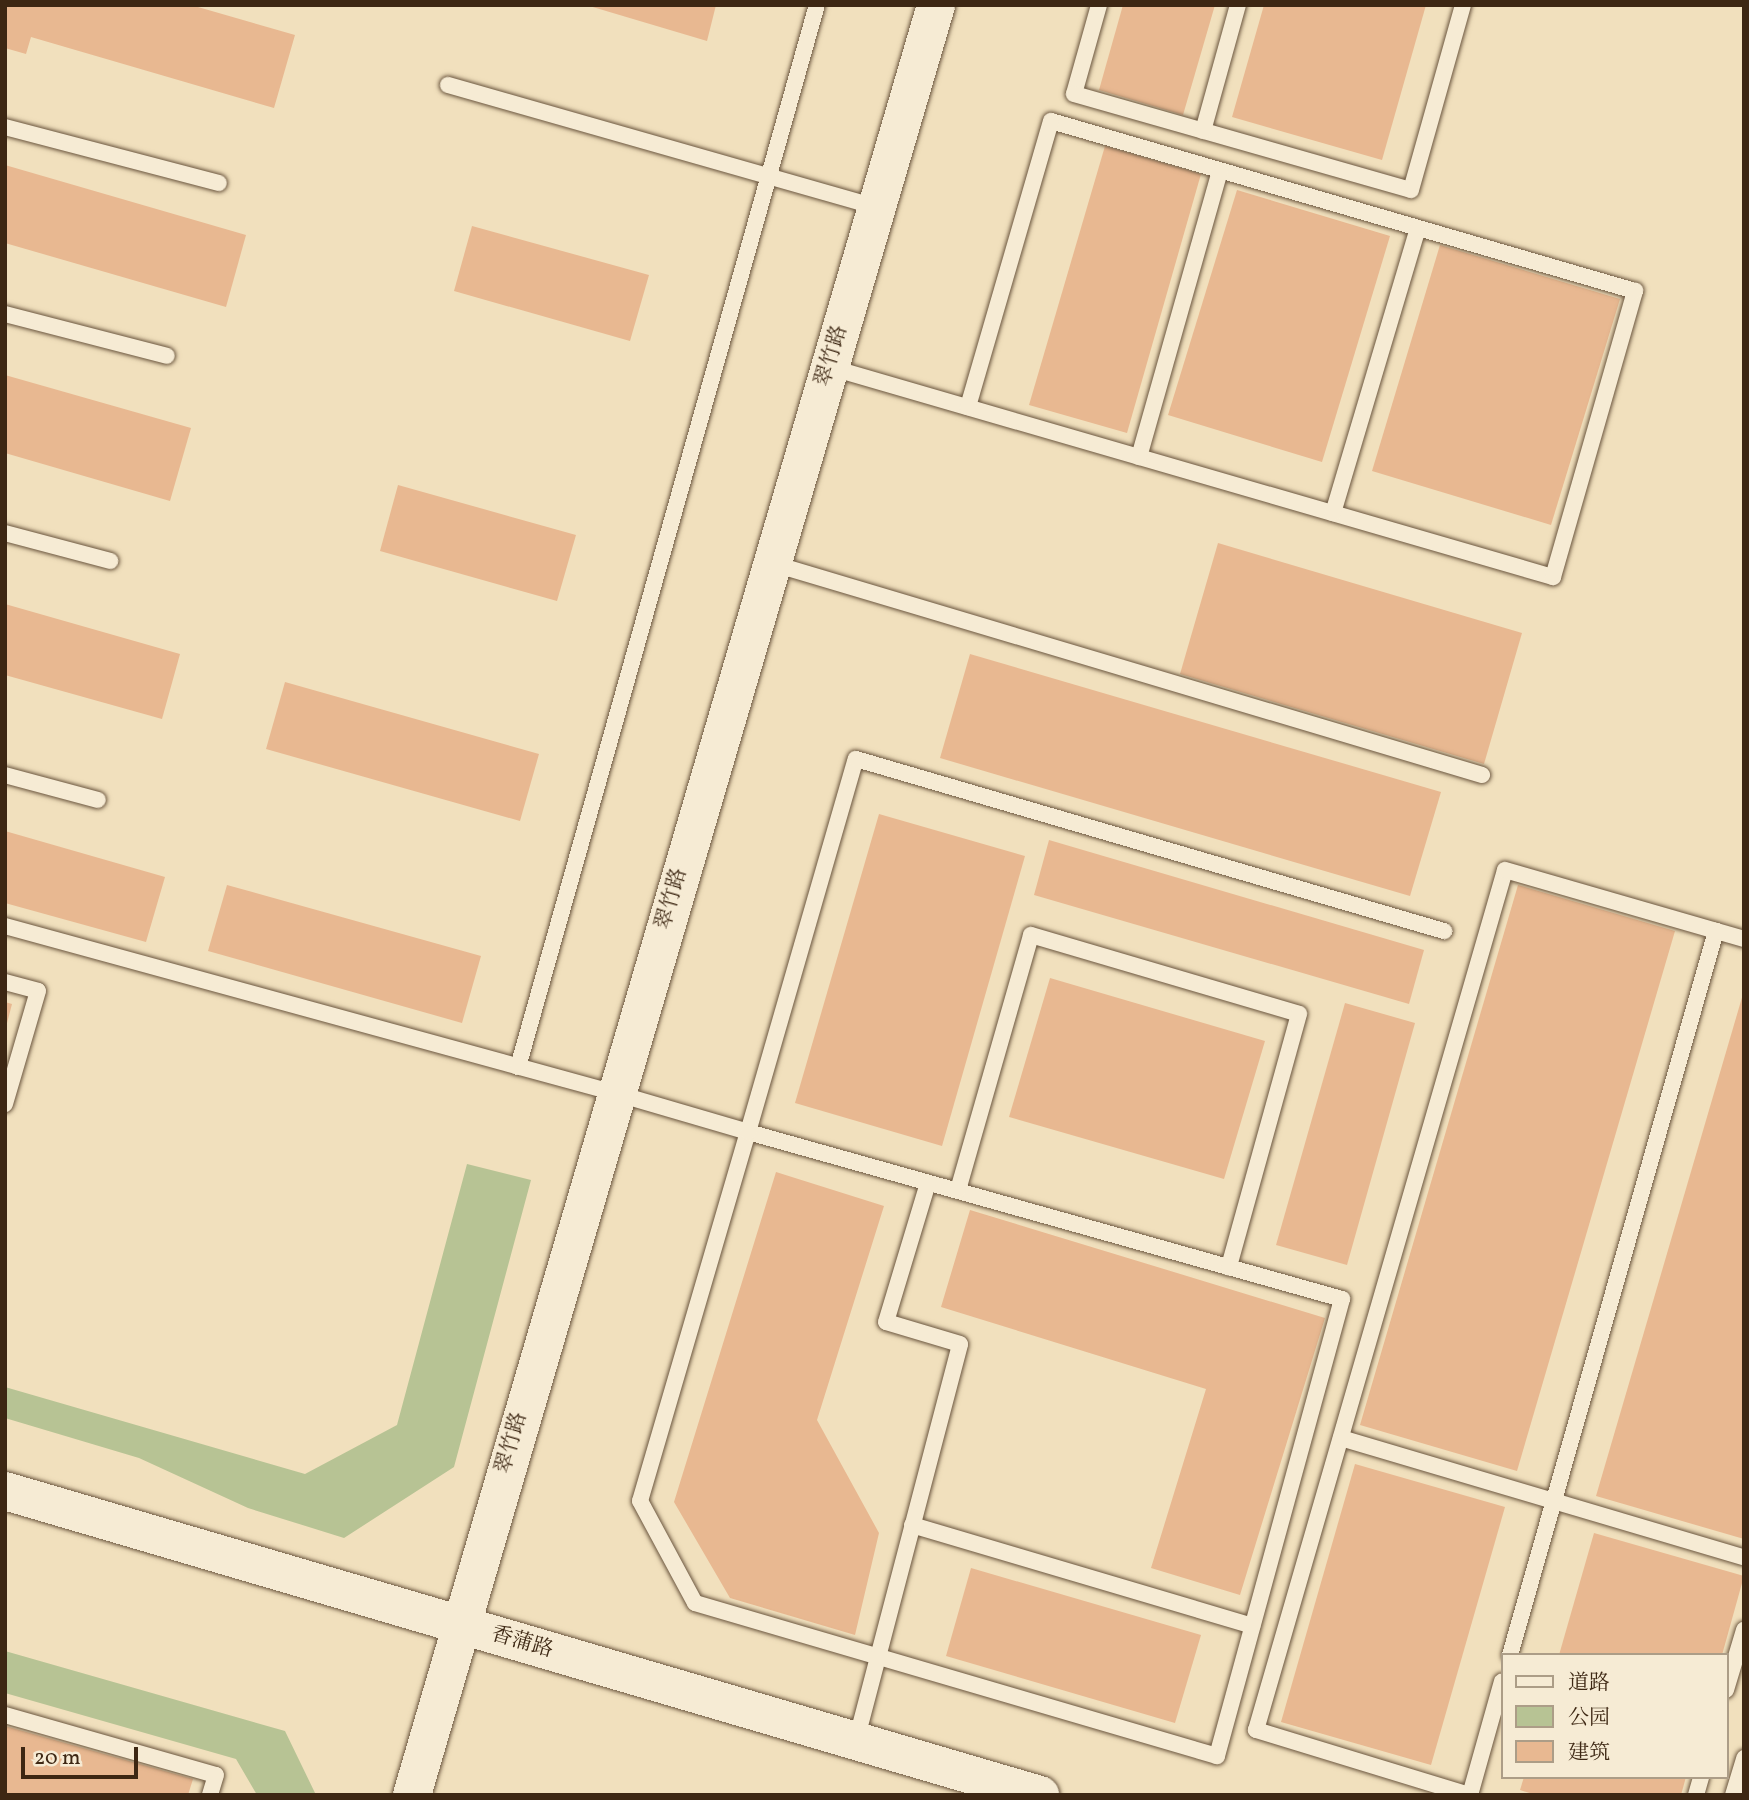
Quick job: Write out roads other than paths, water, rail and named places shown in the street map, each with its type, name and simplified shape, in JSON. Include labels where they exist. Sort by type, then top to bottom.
[{"type":"street","name":"翠竹路","points":[[412,1795],[459,1624],[936,5]]},
{"type":"street","name":"香蒲路","points":[[5,1491],[1040,1795]]},
{"type":"lane","points":[[518,1067],[817,5]]},
{"type":"lane","points":[[1099,5],[1074,94],[1411,190],[1463,5]]},
{"type":"lane","points":[[1203,131],[1238,5]]},
{"type":"lane","points":[[448,85],[770,174],[877,207]]},
{"type":"lane","points":[[829,367],[1553,577],[1635,291],[1051,121],[968,407]]},
{"type":"lane","points":[[5,127],[219,183]]},
{"type":"lane","points":[[1139,457],[1220,171]]},
{"type":"lane","points":[[1333,513],[1418,228]]},
{"type":"lane","points":[[5,314],[167,356]]},
{"type":"lane","points":[[5,533],[110,561]]},
{"type":"lane","points":[[771,564],[1482,775]]},
{"type":"lane","points":[[5,926],[615,1093],[748,1132],[1342,1299],[1217,1756],[695,1603],[640,1501],[748,1132],[856,759],[1444,931]]},
{"type":"lane","points":[[5,775],[98,800]]},
{"type":"lane","points":[[1500,1688],[1470,1795],[1256,1730],[1505,870],[1744,939]]},
{"type":"lane","points":[[1511,1653],[1716,931]]},
{"type":"lane","points":[[958,1190],[1031,935],[1299,1014],[1229,1267]]},
{"type":"lane","points":[[5,982],[38,991],[5,1104]]},
{"type":"lane","points":[[856,1741],[960,1344],[886,1322],[928,1182]]},
{"type":"lane","points":[[1341,1438],[1744,1557]]},
{"type":"lane","points":[[912,1525],[1252,1626]]},
{"type":"lane","points":[[1728,1683],[1744,1630]]},
{"type":"lane","points":[[5,1715],[216,1775],[210,1795]]},
{"type":"lane","points":[[1733,1795],[1744,1758]]}]
